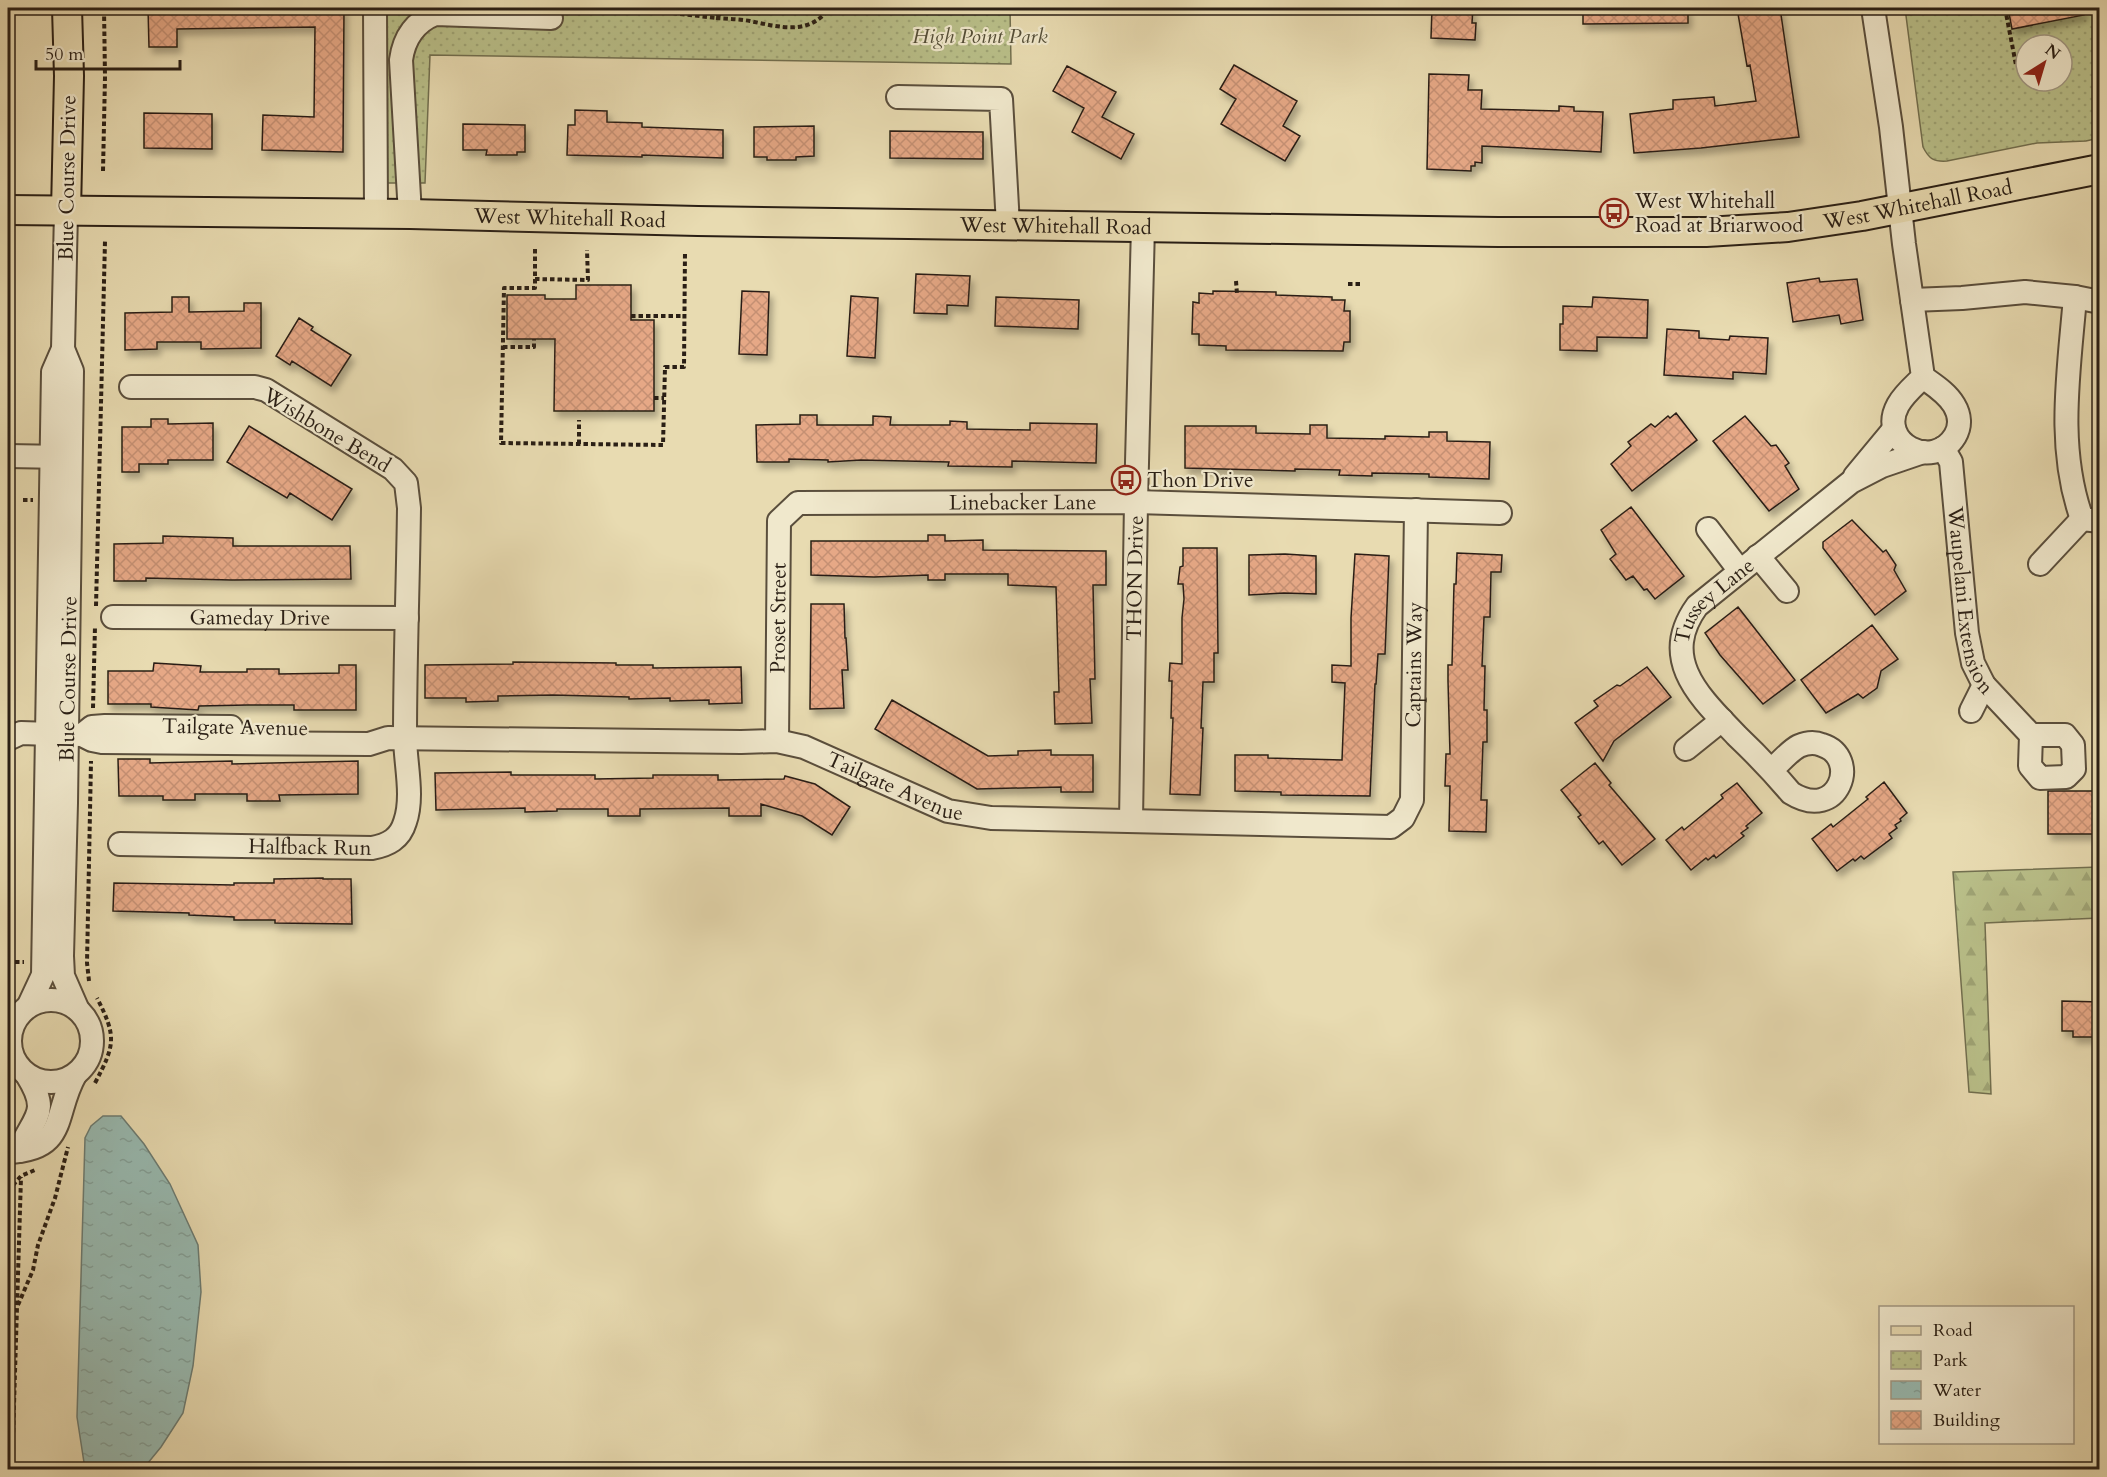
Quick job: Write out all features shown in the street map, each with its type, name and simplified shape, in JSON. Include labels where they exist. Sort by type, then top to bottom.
[{"type":"main road","name":"Blue Course Drive","points":[[66,211],[69,76],[67,8]]},
{"type":"main road","name":"West Whitehall Road","points":[[8,210],[410,214],[698,221],[1498,232],[1706,231],[1788,227],[1900,209],[2100,169]]},
{"type":"street","points":[[375,8],[376,214]]},
{"type":"street","points":[[1873,8],[1893,137],[1900,209],[1923,377],[1948,396],[1958,413],[1959,423],[1953,439],[1933,450],[1913,450],[1905,445],[1894,429],[1895,412],[1923,377]]},
{"type":"street","points":[[410,214],[401,60],[405,42],[409,36],[420,22],[435,14],[551,18]]},
{"type":"street","points":[[898,97],[1000,99],[1008,225]]},
{"type":"street","name":"Blue Course Drive","points":[[13,1152],[40,1145],[54,1132],[63,1111],[66,1090],[84,1066],[93,1042],[88,1024],[77,1008],[63,976],[62,956],[66,735],[61,458],[53,372],[63,349],[66,211]]},
{"type":"street","name":"THON Drive","points":[[1131,821],[1143,226]]},
{"type":"street","points":[[1912,300],[2025,292],[2100,302]]},
{"type":"street","points":[[2040,564],[2091,520],[2070,480],[2067,452],[2066,404],[2075,297]]},
{"type":"street","name":"Wishbone Bend","points":[[131,387],[255,387],[266,390],[393,469],[406,483],[409,495],[407,618],[397,739]]},
{"type":"street","name":"Tussey Lane","points":[[1851,482],[1894,429]]},
{"type":"street","name":"Tussey Lane","points":[[1772,770],[1701,697],[1687,675],[1682,657],[1683,632],[1690,615],[1696,606],[1851,482],[1882,466],[1933,450]]},
{"type":"street","name":"Waupelani Extension","points":[[1933,450],[1951,462],[1967,633],[1973,663],[1984,685],[2031,735]]},
{"type":"street","points":[[8,456],[61,458]]},
{"type":"street","name":"Linebacker Lane","points":[[798,503],[1136,502],[1500,513]]},
{"type":"street","name":"Proset Street","points":[[777,741],[778,521],[798,503]]},
{"type":"street","name":"Captains Way","points":[[1403,818],[1412,800],[1416,510]]},
{"type":"street","points":[[1708,529],[1740,571]]},
{"type":"street","points":[[1758,556],[1787,591]]},
{"type":"street","name":"Gameday Drive","points":[[101,615],[407,618]]},
{"type":"street","points":[[1971,711],[1984,685]]},
{"type":"street","points":[[1686,749],[1722,720]]},
{"type":"street","name":"Tailgate Avenue","points":[[66,735],[92,727],[105,726],[357,728],[369,729],[397,739],[777,741],[804,747],[948,811],[991,818],[1391,827],[1403,818]]},
{"type":"street","points":[[12,732],[66,735]]},
{"type":"street","name":"Blue Course Drive","points":[[13,1152],[39,1116],[38,1092],[17,1064],[9,1044],[10,1033],[18,1015],[43,975],[66,735]]},
{"type":"street","name":"Halfback Run","points":[[120,844],[372,848],[385,845],[396,838],[405,825],[409,810],[397,739]]},
{"type":"street","points":[[18,1015],[41,1000],[53,999],[77,1008]]},
{"type":"street","points":[[17,1064],[39,1080],[51,1082],[75,1075]]},
{"type":"path","points":[[103,171],[104,8]]},
{"type":"path","points":[[628,8],[788,28],[811,24],[829,8]]},
{"type":"path","points":[[716,18],[726,8]]},
{"type":"path","points":[[2005,8],[2014,55]]},
{"type":"path","points":[[93,715],[101,615],[105,241]]},
{"type":"path","points":[[535,249],[535,288],[504,288],[501,443],[663,446],[665,367],[684,367],[685,252]]},
{"type":"path","points":[[535,279],[588,280],[587,250]]},
{"type":"path","points":[[1236,281],[1237,294]]},
{"type":"path","points":[[1348,284],[1363,284]]},
{"type":"path","points":[[631,315],[685,316]]},
{"type":"path","points":[[503,346],[534,347],[534,339]]},
{"type":"path","points":[[654,398],[664,398]]},
{"type":"path","points":[[579,420],[579,444]]},
{"type":"path","points":[[16,1307],[33,1270],[38,1245],[65,1166],[70,1137]]},
{"type":"path","points":[[8,1191],[21,1176],[12,1470]]},
{"type":"green space","name":"High Point Park","points":[[387,8],[1010,8],[1011,64],[430,55],[425,183],[387,183]]},
{"type":"green space","points":[[1905,8],[2099,8],[2099,138],[2086,141],[2037,143],[1947,161],[1932,159],[1923,147]]},
{"type":"green space","points":[[2099,867],[2099,918],[1985,923],[1991,1094],[1969,1092],[1953,872]]},
{"type":"water","points":[[103,1116],[121,1116],[144,1144],[170,1184],[198,1245],[201,1292],[193,1366],[183,1413],[161,1447],[143,1469],[85,1469],[77,1417],[85,1138],[91,1126]]},
{"type":"building","points":[[148,8],[344,8],[343,152],[262,150],[263,115],[314,117],[315,27],[177,29],[177,47],[149,47]]},
{"type":"building","points":[[1432,8],[1473,8],[1472,23],[1476,23],[1475,40],[1431,38]]},
{"type":"building","points":[[1583,8],[1688,8],[1688,23],[1583,24]]},
{"type":"building","points":[[1737,8],[1780,8],[1799,137],[1634,153],[1630,114],[1673,109],[1673,100],[1714,97],[1715,106],[1756,101],[1750,65],[1747,66]]},
{"type":"building","points":[[2008,8],[2084,8],[2084,15],[2012,29]]},
{"type":"building","points":[[1234,65],[1297,101],[1283,126],[1300,136],[1285,161],[1221,124],[1236,99],[1220,89]]},
{"type":"building","points":[[1067,66],[1116,92],[1102,117],[1134,134],[1121,159],[1072,132],[1084,108],[1053,91]]},
{"type":"building","points":[[1429,74],[1469,75],[1468,90],[1482,90],[1481,109],[1559,111],[1559,106],[1574,107],[1574,111],[1603,112],[1601,152],[1482,146],[1482,163],[1475,162],[1475,166],[1471,166],[1471,171],[1427,169]]},
{"type":"building","points":[[575,110],[607,111],[607,122],[642,123],[642,127],[723,130],[723,158],[567,155],[568,125],[575,125]]},
{"type":"building","points":[[144,113],[212,114],[212,149],[144,148]]},
{"type":"building","points":[[463,124],[525,125],[525,152],[517,152],[517,155],[486,155],[487,150],[463,150]]},
{"type":"building","points":[[814,126],[814,156],[796,157],[796,160],[767,160],[767,157],[754,157],[754,127]]},
{"type":"building","points":[[890,131],[983,132],[983,159],[890,158]]},
{"type":"building","points":[[916,274],[970,276],[968,306],[947,305],[947,314],[914,313]]},
{"type":"building","points":[[1819,278],[1820,282],[1857,279],[1863,320],[1841,324],[1839,315],[1793,322],[1787,283]]},
{"type":"building","points":[[576,285],[631,285],[631,320],[654,320],[654,411],[554,411],[555,339],[507,339],[507,295],[545,295],[545,299],[576,299]]},
{"type":"building","points":[[742,291],[769,292],[767,355],[739,354]]},
{"type":"building","points":[[1213,291],[1276,292],[1276,295],[1332,297],[1332,300],[1345,300],[1344,311],[1350,311],[1350,342],[1344,342],[1343,351],[1226,350],[1226,346],[1199,345],[1199,334],[1192,334],[1193,302],[1199,303],[1199,293],[1213,294]]},
{"type":"building","points":[[851,296],[878,298],[875,358],[847,356]]},
{"type":"building","points":[[172,297],[189,297],[189,312],[244,311],[244,303],[261,303],[261,348],[201,349],[201,342],[157,342],[157,349],[125,350],[125,313],[172,312]]},
{"type":"building","points":[[996,297],[1079,300],[1078,329],[995,326]]},
{"type":"building","points":[[1593,297],[1648,300],[1647,338],[1597,337],[1597,351],[1560,350],[1563,306],[1592,307]]},
{"type":"building","points":[[299,318],[313,327],[311,330],[351,355],[331,386],[292,361],[290,365],[276,356]]},
{"type":"building","points":[[1667,329],[1699,331],[1699,338],[1729,340],[1730,336],[1768,338],[1766,374],[1733,372],[1733,379],[1664,375]]},
{"type":"building","points":[[1676,413],[1697,440],[1632,491],[1611,464],[1631,446],[1628,442],[1651,424],[1655,427],[1668,416],[1670,418]]},
{"type":"building","points":[[800,415],[817,415],[817,425],[873,425],[873,416],[891,417],[890,425],[950,425],[950,421],[967,422],[967,429],[1030,430],[1030,423],[1097,424],[1096,463],[1012,461],[1012,467],[948,466],[949,462],[861,460],[828,462],[828,460],[789,459],[789,462],[757,462],[756,425],[800,424]]},
{"type":"building","points":[[1745,416],[1771,446],[1776,445],[1789,463],[1785,466],[1799,489],[1769,511],[1713,441]]},
{"type":"building","points":[[151,419],[168,419],[168,424],[213,423],[213,460],[168,460],[168,464],[139,464],[139,472],[122,472],[122,427],[151,427]]},
{"type":"building","points":[[1310,425],[1327,425],[1327,438],[1429,437],[1429,432],[1447,432],[1447,441],[1490,442],[1489,479],[1429,477],[1429,474],[1339,475],[1340,470],[1185,468],[1185,426],[1256,426],[1256,433],[1310,434]]},
{"type":"building","points":[[249,426],[352,489],[332,520],[290,493],[287,498],[227,462]]},
{"type":"building","points":[[1631,507],[1684,576],[1655,599],[1633,576],[1626,580],[1610,559],[1616,554],[1601,530]]},
{"type":"building","points":[[1852,520],[1883,552],[1886,550],[1896,565],[1894,570],[1906,591],[1875,615],[1823,548],[1823,542]]},
{"type":"building","points":[[928,535],[945,535],[945,541],[983,540],[983,550],[1106,551],[1106,585],[1093,585],[1095,679],[1090,679],[1092,723],[1055,724],[1054,692],[1059,692],[1056,587],[1008,585],[1008,574],[945,574],[945,580],[928,580],[928,575],[874,577],[811,575],[811,541],[928,541]]},
{"type":"building","points":[[163,536],[233,538],[233,546],[350,546],[351,579],[146,578],[146,581],[114,581],[114,544],[163,543]]},
{"type":"building","points":[[1183,548],[1217,548],[1218,653],[1214,653],[1214,682],[1203,682],[1200,795],[1170,794],[1173,718],[1171,718],[1172,681],[1169,681],[1170,663],[1182,664],[1184,599],[1183,584],[1178,584],[1180,567],[1183,566]]},
{"type":"building","points":[[1457,553],[1502,555],[1501,572],[1491,572],[1490,617],[1484,617],[1482,666],[1485,666],[1484,710],[1487,710],[1487,742],[1483,742],[1481,800],[1487,800],[1486,832],[1449,831],[1450,786],[1445,786],[1446,754],[1450,754],[1448,665],[1452,665]]},
{"type":"building","points":[[1355,554],[1389,556],[1385,654],[1378,654],[1375,684],[1370,796],[1281,795],[1281,792],[1235,791],[1235,755],[1342,760],[1345,683],[1332,682],[1332,665],[1351,666]]},
{"type":"building","points":[[1249,555],[1316,556],[1316,594],[1249,595]]},
{"type":"building","points":[[811,604],[844,604],[848,670],[842,670],[844,708],[810,709]]},
{"type":"building","points":[[1738,607],[1795,680],[1763,704],[1720,655],[1705,633]]},
{"type":"building","points":[[1872,625],[1898,659],[1881,671],[1877,688],[1863,698],[1858,694],[1826,713],[1801,680]]},
{"type":"building","points":[[513,662],[616,663],[616,665],[653,665],[653,668],[741,667],[742,703],[709,704],[709,700],[670,701],[670,698],[629,699],[629,697],[553,695],[498,696],[498,701],[466,702],[466,698],[425,698],[425,665],[513,664]]},
{"type":"building","points":[[154,663],[201,666],[200,672],[279,669],[279,674],[339,673],[339,665],[356,665],[356,710],[294,710],[294,705],[247,705],[199,706],[198,710],[151,707],[151,704],[108,704],[108,671],[153,671]]},
{"type":"building","points":[[1647,667],[1671,697],[1614,741],[1603,761],[1575,723],[1598,706],[1594,701]]},
{"type":"building","points":[[892,700],[988,756],[1018,755],[1018,751],[1051,750],[1051,755],[1093,755],[1093,792],[1061,792],[1061,787],[977,789],[875,729]]},
{"type":"building","points":[[118,759],[150,759],[150,763],[232,761],[232,764],[358,761],[358,794],[279,795],[280,801],[247,801],[247,794],[195,794],[195,800],[163,800],[163,796],[119,796]]},
{"type":"building","points":[[1595,763],[1611,783],[1609,785],[1655,839],[1622,865],[1603,841],[1599,844],[1578,817],[1581,815],[1561,790]]},
{"type":"building","points":[[511,772],[511,775],[595,775],[595,779],[653,778],[653,775],[718,775],[718,780],[784,779],[785,776],[815,784],[850,807],[832,835],[802,816],[761,804],[761,816],[729,816],[729,808],[640,809],[640,816],[608,816],[608,809],[557,809],[557,811],[525,812],[525,808],[436,810],[435,773]]},
{"type":"building","points":[[1884,782],[1907,813],[1895,825],[1897,828],[1889,834],[1892,838],[1864,859],[1861,856],[1855,861],[1853,859],[1837,871],[1812,839],[1831,824],[1833,827],[1868,799],[1866,797]]},
{"type":"building","points":[[1737,783],[1762,813],[1746,826],[1748,828],[1741,833],[1744,836],[1716,858],[1714,855],[1708,860],[1706,858],[1691,870],[1666,840],[1682,827],[1684,830],[1723,798],[1721,795]]},
{"type":"building","points":[[2048,791],[2100,791],[2100,834],[2048,834]]},
{"type":"building","points":[[274,879],[351,879],[352,924],[275,923],[275,920],[234,920],[234,917],[189,915],[189,913],[113,911],[114,883],[234,885],[234,883],[274,883]]},
{"type":"building","points":[[2062,1001],[2100,1002],[2100,1037],[2073,1037],[2073,1031],[2062,1031]]},
{"type":"place","name":"West Whitehall Road at Briarwood","points":[[1614,213]]},
{"type":"place","name":"Thon Drive","points":[[1126,480]]}]
